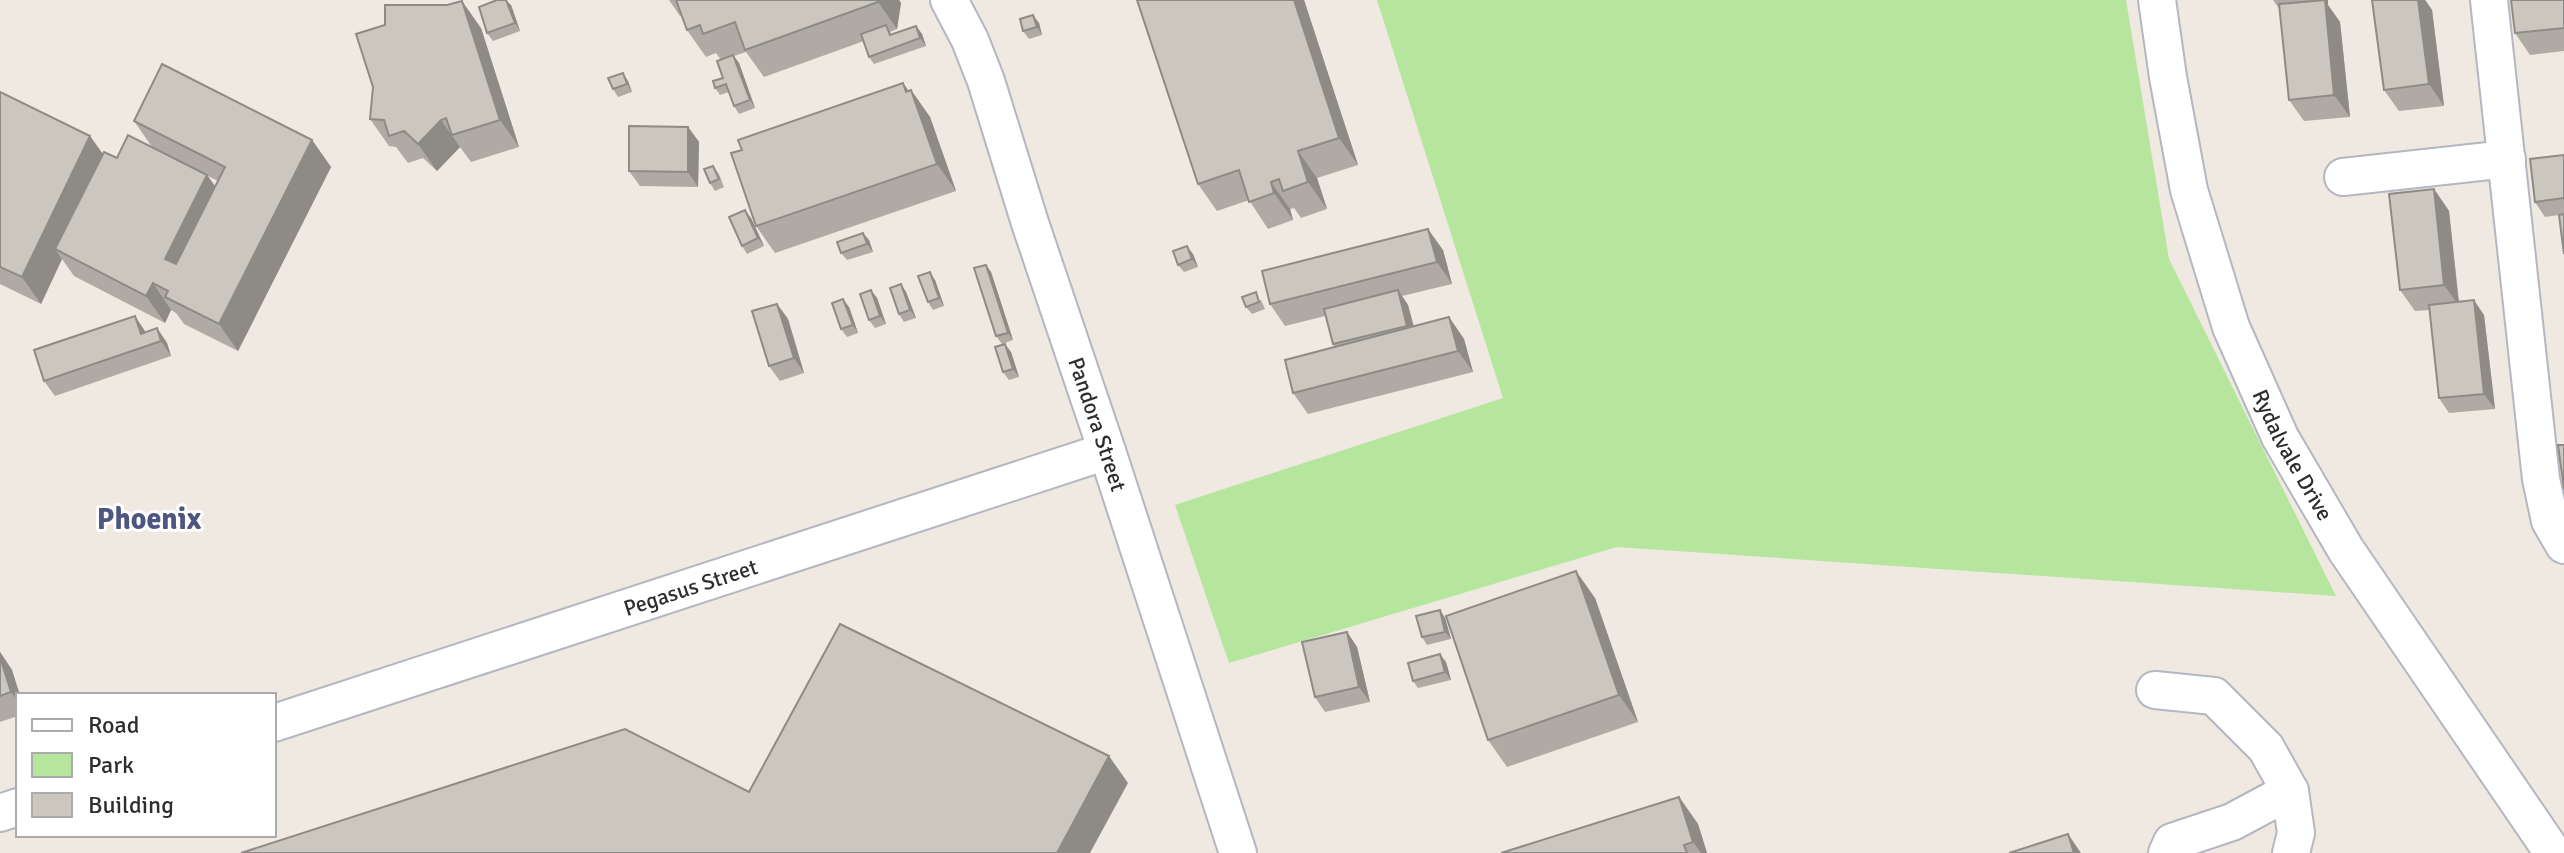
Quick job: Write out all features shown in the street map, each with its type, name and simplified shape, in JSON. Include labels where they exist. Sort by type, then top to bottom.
[{"type":"street","name":"Pandora Street","points":[[949,0],[970,40],[986,81],[1238,853]]},
{"type":"street","name":"Rydalvale Drive","points":[[2157,0],[2189,190],[2231,327],[2280,437],[2346,550],[2553,853]]},
{"type":"street","points":[[2489,0],[2541,479],[2550,521],[2564,545]]},
{"type":"street","points":[[2343,177],[2507,159]]},
{"type":"street","name":"Pegasus Street","points":[[276,722],[1107,451]]},
{"type":"street","points":[[2155,690],[2214,696],[2266,748],[2290,791],[2296,833],[2291,853]]},
{"type":"street","points":[[2167,852],[2172,842],[2232,822],[2290,791]]},
{"type":"green space","points":[[1377,0],[2126,0],[2169,259],[2336,596],[1617,547],[1229,663],[1175,505],[1503,398]]},
{"type":"building","points":[[506,0],[515,23],[487,33],[479,7]]},
{"type":"building","points":[[676,0],[878,2],[745,50],[735,22],[703,34],[700,25],[687,30]]},
{"type":"building","points":[[1137,0],[1294,0],[1339,138],[1298,151],[1308,182],[1283,191],[1279,179],[1271,182],[1274,193],[1249,202],[1239,170],[1198,184]]},
{"type":"building","points":[[2325,0],[2334,95],[2289,100],[2279,4]]},
{"type":"building","points":[[2372,0],[2418,0],[2429,84],[2384,90]]},
{"type":"building","points":[[2511,0],[2564,0],[2564,28],[2515,33]]},
{"type":"building","points":[[462,1],[500,120],[452,135],[446,118],[418,144],[404,131],[389,136],[384,120],[370,119],[373,87],[356,34],[385,25],[385,5],[447,5]]},
{"type":"building","points":[[1033,15],[1037,27],[1023,31],[1020,19]]},
{"type":"building","points":[[886,25],[890,35],[916,26],[920,38],[869,57],[861,34]]},
{"type":"building","points":[[733,55],[750,100],[734,106],[726,84],[715,88],[713,81],[723,78],[717,61]]},
{"type":"building","points":[[162,64],[312,140],[219,324],[165,297],[168,291],[153,283],[146,296],[55,249],[104,152],[117,158],[128,135],[207,175],[165,259],[176,264],[225,167],[134,121]]},
{"type":"building","points":[[623,73],[627,84],[613,89],[608,78]]},
{"type":"building","points":[[903,83],[906,92],[911,90],[937,164],[756,226],[731,153],[742,150],[738,140]]},
{"type":"building","points":[[0,92],[90,136],[22,277],[0,267]]},
{"type":"building","points":[[629,126],[688,127],[688,172],[629,171]]},
{"type":"building","points":[[2564,155],[2564,198],[2535,202],[2530,159]]},
{"type":"building","points":[[713,166],[719,179],[710,183],[704,169]]},
{"type":"building","points":[[2434,189],[2444,285],[2400,290],[2389,194]]},
{"type":"building","points":[[745,210],[758,238],[742,246],[729,217]]},
{"type":"building","points":[[2564,214],[2564,254],[2559,215]]},
{"type":"building","points":[[1428,229],[1437,262],[1270,304],[1262,271]]},
{"type":"building","points":[[863,233],[867,244],[841,253],[837,242]]},
{"type":"building","points":[[1187,246],[1192,259],[1178,265],[1173,251]]},
{"type":"building","points":[[986,265],[1008,333],[996,336],[974,268]]},
{"type":"building","points":[[930,272],[939,298],[928,302],[918,276]]},
{"type":"building","points":[[901,284],[910,310],[899,314],[890,288]]},
{"type":"building","points":[[871,290],[880,316],[869,320],[860,294]]},
{"type":"building","points":[[1398,290],[1407,326],[1333,344],[1324,309]]},
{"type":"building","points":[[1256,292],[1259,302],[1246,307],[1242,297]]},
{"type":"building","points":[[843,299],[853,325],[841,329],[832,303]]},
{"type":"building","points":[[2474,300],[2484,394],[2439,398],[2429,305]]},
{"type":"building","points":[[777,304],[794,358],[769,366],[752,311]]},
{"type":"building","points":[[135,316],[141,334],[157,328],[161,341],[44,381],[34,350]]},
{"type":"building","points":[[1449,317],[1458,351],[1293,393],[1285,360]]},
{"type":"building","points":[[1005,344],[1013,369],[1003,372],[995,347]]},
{"type":"building","points":[[2558,445],[2564,445],[2564,489]]},
{"type":"building","points":[[1576,571],[1619,695],[1488,740],[1446,616]]},
{"type":"building","points":[[1440,610],[1445,632],[1422,637],[1416,616]]},
{"type":"building","points":[[840,624],[1109,756],[1057,853],[241,853],[625,729],[749,792]]},
{"type":"building","points":[[1347,632],[1359,687],[1315,697],[1302,642]]},
{"type":"building","points":[[1440,654],[1445,672],[1413,681],[1408,663]]},
{"type":"building","points":[[0,657],[11,692],[0,696]]},
{"type":"building","points":[[1679,797],[1693,842],[1684,845],[1687,853],[1501,853]]},
{"type":"building","points":[[2068,834],[2074,853],[2009,853]]},
{"type":"district","name":"Phoenix","points":[[149,519]]}]
